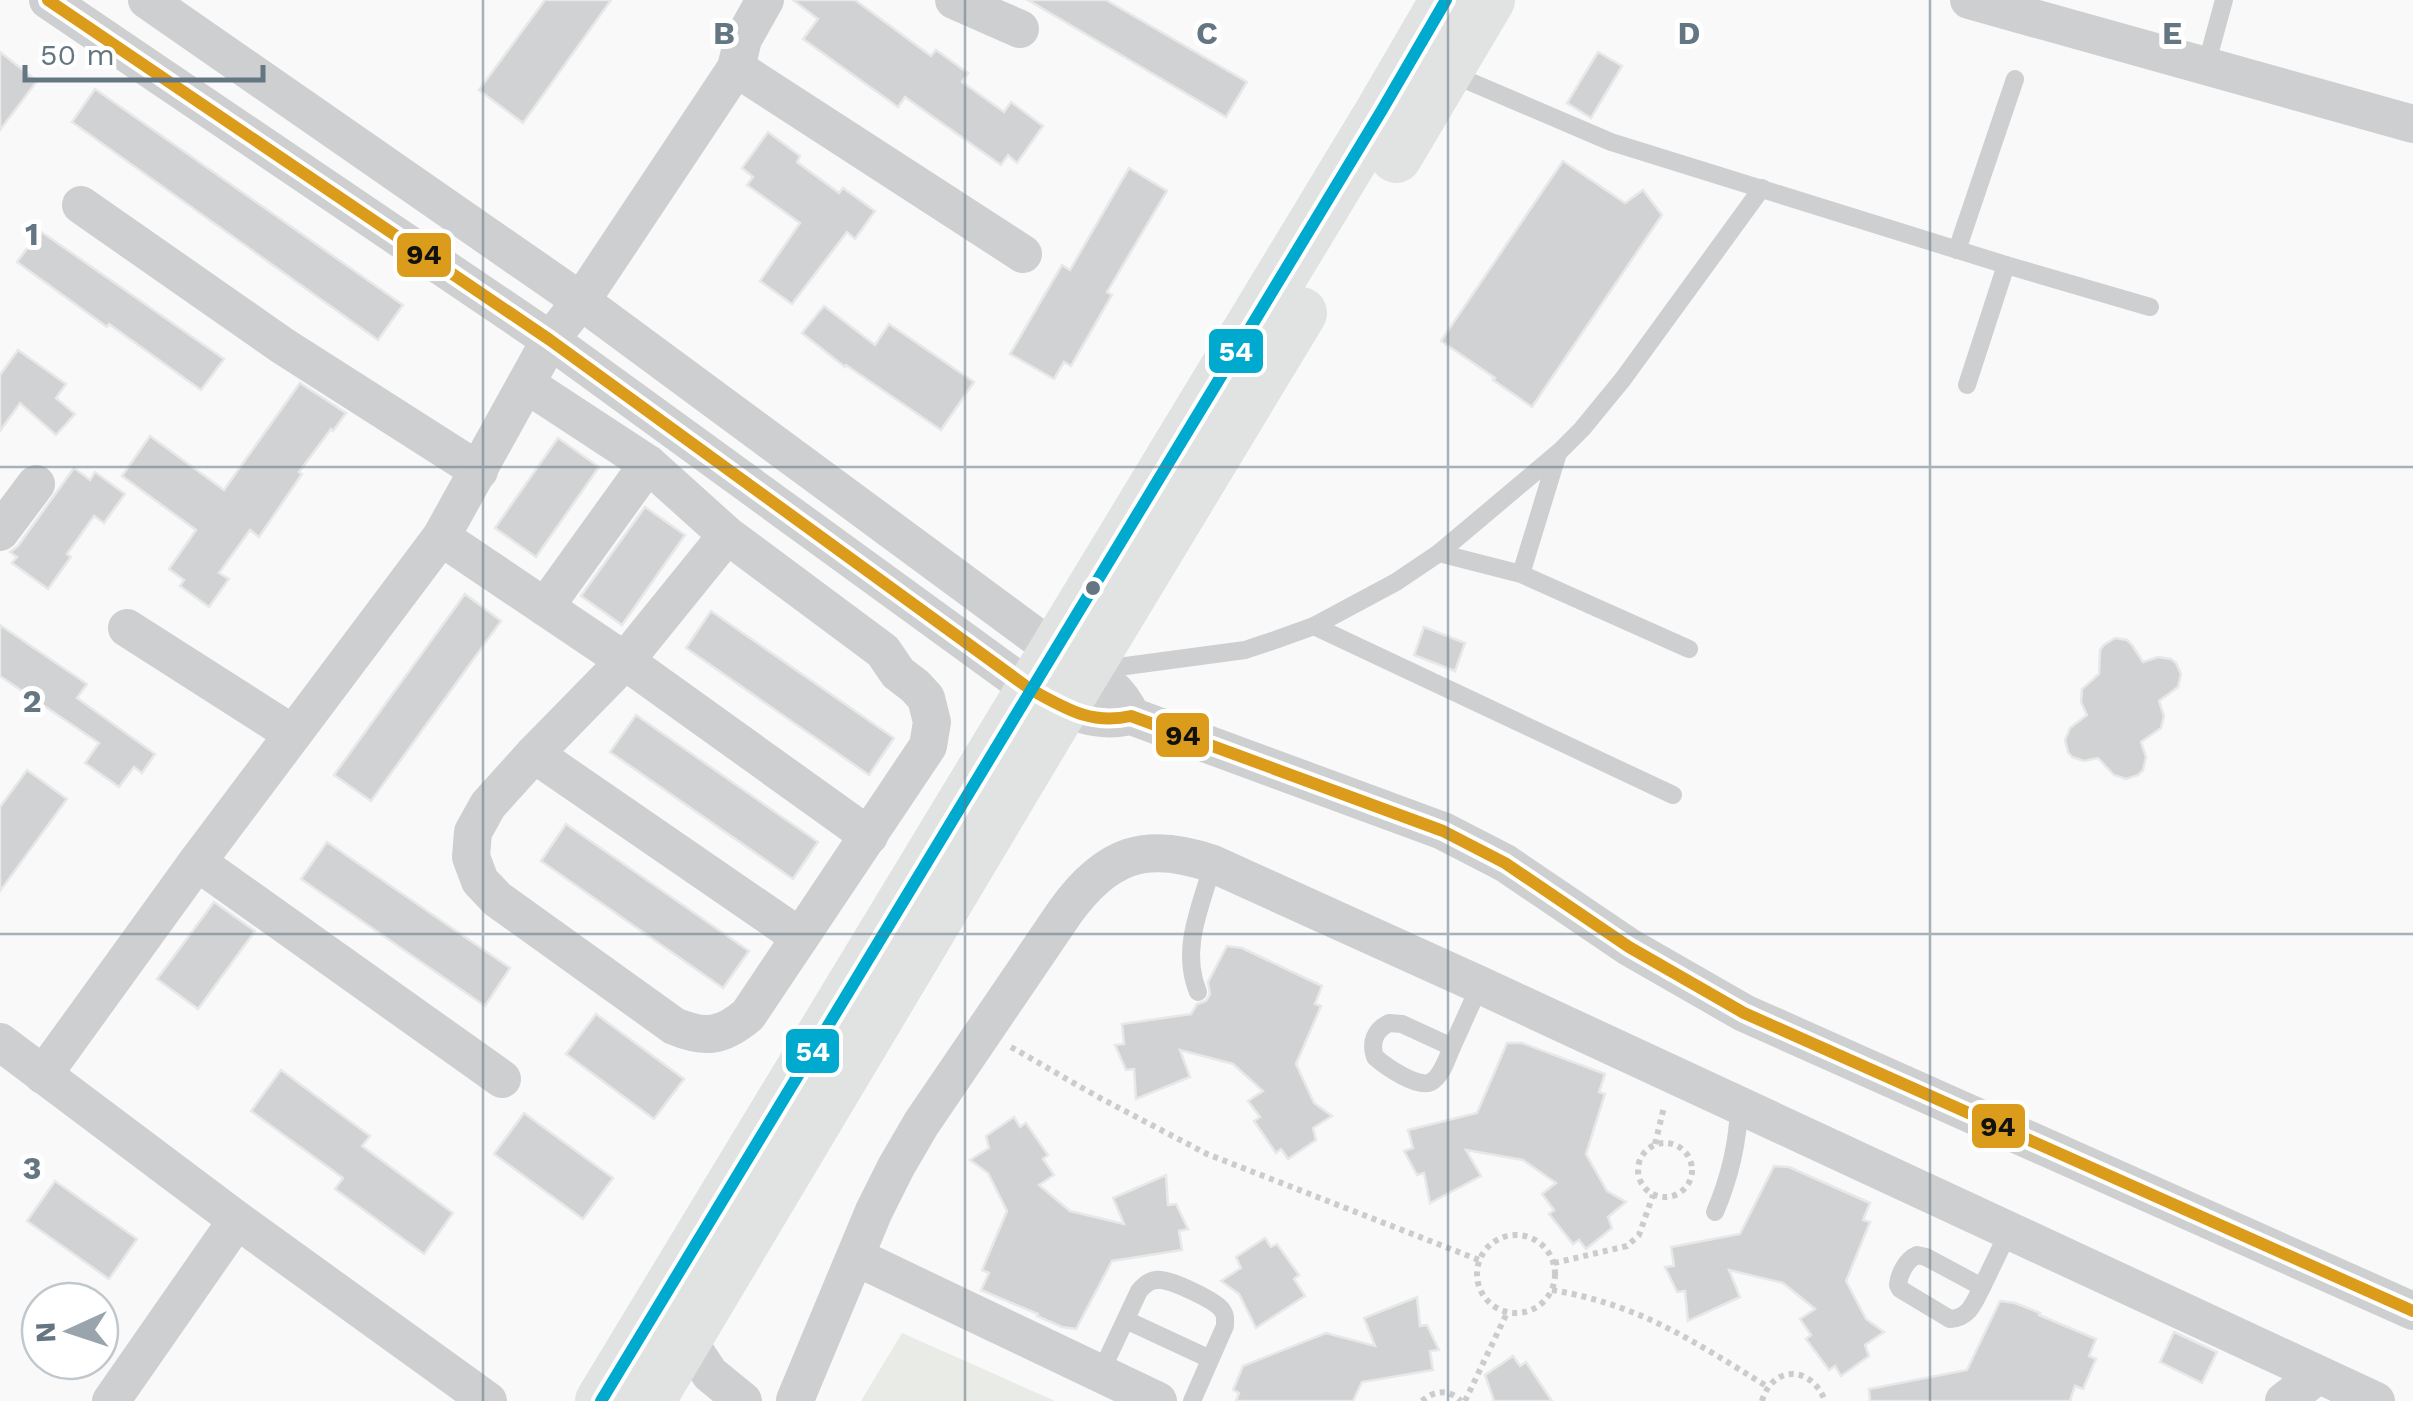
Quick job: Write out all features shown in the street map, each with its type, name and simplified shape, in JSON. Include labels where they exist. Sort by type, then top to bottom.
[{"type":"main road","points":[[649,1401],[1446,0]]},
{"type":"main road","points":[[600,1401],[1448,72],[1489,0]]},
{"type":"street","points":[[48,0],[1058,679]]},
{"type":"street","points":[[147,0],[582,301],[1058,679],[1086,717],[1102,720],[1131,716],[1443,831],[1505,863],[1629,947],[1744,1013],[2413,1312]]},
{"type":"street","points":[[44,1075],[197,862],[441,538],[550,340],[582,301],[736,68],[743,39],[766,0]]},
{"type":"street","points":[[954,0],[1020,29]]},
{"type":"street","points":[[1968,0],[2413,124]]},
{"type":"street","points":[[736,68],[1023,254]]},
{"type":"street","points":[[81,205],[283,346],[479,472]]},
{"type":"street","points":[[526,384],[648,464],[726,536],[883,651],[898,673],[926,698],[932,722],[928,746],[748,1015],[732,1028],[713,1034],[692,1034],[674,1026],[498,899],[480,881],[472,857],[473,832],[488,804],[625,661],[726,536]]},
{"type":"street","points":[[545,607],[648,464]]},
{"type":"street","points":[[0,532],[36,484]]},
{"type":"street","points":[[441,538],[625,661],[869,836]]},
{"type":"street","points":[[128,628],[293,734]]},
{"type":"street","points":[[534,754],[800,937]]},
{"type":"street","points":[[767,1401],[781,1397],[796,1400],[896,1167],[921,1124],[1083,887],[1107,867],[1136,855],[1166,851],[1213,864],[1480,985],[2376,1401]]},
{"type":"street","points":[[197,862],[502,1079]]},
{"type":"street","points":[[0,1042],[236,1220],[488,1401]]},
{"type":"street","points":[[112,1401],[236,1220]]},
{"type":"street","points":[[856,1257],[1158,1401]]},
{"type":"street","points":[[686,1338],[710,1374],[743,1401]]},
{"type":"street","points":[[2284,1401],[2318,1375]]},
{"type":"lane","points":[[2206,66],[2224,0]]},
{"type":"lane","points":[[1448,72],[1611,142],[2150,307]]},
{"type":"lane","points":[[1957,250],[2015,80]]},
{"type":"lane","points":[[1058,679],[1245,650],[1314,626],[1396,582],[1439,553],[1582,429],[1623,380],[1762,188]]},
{"type":"lane","points":[[1966,384],[2006,266]]},
{"type":"lane","points":[[1521,574],[1558,452]]},
{"type":"lane","points":[[1439,553],[1521,574],[1689,649]]},
{"type":"lane","points":[[1314,626],[1674,794]]},
{"type":"lane","points":[[1198,992],[1190,944],[1213,864]]},
{"type":"lane","points":[[1452,1047],[1480,985]]},
{"type":"lane","points":[[1715,1212],[1733,1160],[1739,1106]]},
{"type":"lane","points":[[1982,1287],[1917,1255],[1909,1260],[1898,1286],[1950,1319],[1959,1319],[1968,1314],[1982,1287],[2009,1231]]},
{"type":"lane","points":[[1100,1374],[1144,1285],[1160,1280],[1169,1282],[1211,1300],[1225,1316],[1225,1326],[1192,1401]]},
{"type":"lane","points":[[1126,1320],[1210,1359]]},
{"type":"path","points":[[984,1031],[1207,1154],[1479,1260]]},
{"type":"path","points":[[1655,1144],[1676,1146],[1690,1161],[1690,1182],[1674,1196],[1653,1195],[1639,1180],[1640,1159],[1655,1144]]},
{"type":"path","points":[[1554,1263],[1627,1246],[1638,1236],[1653,1195]]},
{"type":"path","points":[[1510,1235],[1537,1241],[1548,1250],[1554,1263],[1552,1290],[1534,1310],[1507,1314],[1485,1299],[1478,1287],[1479,1260],[1486,1248],[1510,1235]]},
{"type":"path","points":[[1552,1290],[1598,1300],[1656,1320],[1768,1386]]},
{"type":"path","points":[[1422,1401],[1446,1392],[1463,1401],[1507,1314]]},
{"type":"path","points":[[1762,1401],[1768,1386],[1789,1374],[1801,1374],[1812,1380],[1825,1401]]},
{"type":"shaded area","points":[[902,1333],[1055,1401],[861,1401]]},
{"type":"building","points":[[545,0],[611,0],[523,123],[479,90]]},
{"type":"building","points":[[793,0],[855,0],[931,56],[936,50],[968,73],[962,82],[1004,112],[1011,102],[1043,126],[1017,163],[1008,155],[1001,165],[905,97],[898,107],[803,39],[818,19]]},
{"type":"building","points":[[1028,0],[1106,0],[1247,82],[1226,117]]},
{"type":"building","points":[[0,52],[37,81],[0,130]]},
{"type":"building","points":[[1598,52],[1622,66],[1591,118],[1567,103]]},
{"type":"building","points":[[95,89],[403,305],[378,340],[72,122]]},
{"type":"building","points":[[768,132],[800,156],[797,162],[839,193],[843,188],[875,211],[855,239],[847,232],[792,304],[760,281],[800,223],[747,185],[753,177],[742,168]]},
{"type":"building","points":[[1563,161],[1625,203],[1643,190],[1662,215],[1532,407],[1441,341]]},
{"type":"building","points":[[1129,168],[1167,191],[1107,292],[1112,295],[1071,366],[1064,362],[1054,379],[1010,354],[1062,265],[1070,270]]},
{"type":"building","points":[[40,231],[224,359],[201,390],[17,262]]},
{"type":"building","points":[[824,306],[875,345],[889,324],[974,382],[941,430],[845,367],[802,333]]},
{"type":"building","points":[[18,350],[66,384],[56,398],[75,414],[56,435],[20,403],[0,431],[0,375]]},
{"type":"building","points":[[300,383],[346,413],[299,472],[302,474],[259,537],[250,530],[219,573],[229,579],[209,607],[180,586],[184,580],[169,569],[196,530],[122,476],[150,436],[224,490]]},
{"type":"building","points":[[558,438],[599,467],[536,557],[495,528]]},
{"type":"building","points":[[74,468],[90,480],[95,472],[125,494],[104,523],[94,516],[48,589],[12,563],[17,557],[10,552]]},
{"type":"building","points":[[645,507],[685,535],[622,625],[581,596]]},
{"type":"building","points":[[465,594],[501,621],[371,801],[334,775]]},
{"type":"building","points":[[711,611],[894,738],[869,775],[686,648]]},
{"type":"building","points":[[0,625],[87,684],[77,698],[155,754],[142,773],[134,767],[119,787],[85,763],[99,743],[0,676]]},
{"type":"building","points":[[1424,627],[1465,643],[1455,671],[1414,655]]},
{"type":"building","points":[[2115,638],[2127,640],[2143,662],[2158,657],[2171,659],[2181,674],[2178,687],[2159,701],[2164,716],[2161,728],[2141,742],[2146,757],[2143,770],[2126,779],[2114,775],[2098,758],[2084,761],[2072,757],[2065,740],[2070,728],[2087,715],[2081,702],[2082,689],[2099,674],[2100,650]]},
{"type":"building","points":[[636,715],[818,842],[793,879],[610,752]]},
{"type":"building","points":[[27,770],[67,799],[0,891],[0,807]]},
{"type":"building","points":[[566,824],[749,951],[723,988],[541,861]]},
{"type":"building","points":[[327,842],[510,968],[485,1006],[301,879]]},
{"type":"building","points":[[214,902],[255,931],[198,1009],[157,979]]},
{"type":"building","points":[[1227,946],[1242,948],[1322,986],[1315,1004],[1321,1006],[1296,1064],[1314,1103],[1332,1116],[1313,1128],[1316,1140],[1288,1159],[1281,1149],[1276,1153],[1254,1121],[1260,1117],[1248,1101],[1263,1091],[1233,1064],[1180,1050],[1190,1077],[1136,1099],[1134,1069],[1126,1070],[1115,1045],[1124,1044],[1122,1024],[1191,1014],[1197,1004],[1206,1001],[1210,994],[1208,982]]},
{"type":"building","points":[[596,1014],[684,1079],[654,1119],[566,1054]]},
{"type":"building","points":[[1507,1043],[1522,1043],[1605,1074],[1599,1092],[1605,1094],[1586,1154],[1607,1191],[1626,1202],[1608,1217],[1612,1228],[1586,1249],[1579,1240],[1573,1244],[1549,1214],[1554,1210],[1542,1194],[1556,1183],[1523,1160],[1466,1150],[1481,1176],[1430,1203],[1424,1173],[1417,1175],[1404,1151],[1413,1148],[1408,1130],[1477,1113]]},
{"type":"building","points":[[281,1070],[370,1136],[362,1146],[453,1213],[424,1254],[335,1189],[343,1178],[251,1111]]},
{"type":"building","points":[[524,1113],[613,1178],[583,1219],[494,1154]]},
{"type":"building","points":[[1014,1117],[1020,1127],[1026,1123],[1048,1155],[1043,1159],[1054,1175],[1039,1185],[1070,1211],[1124,1224],[1113,1198],[1166,1175],[1168,1205],[1176,1204],[1188,1229],[1179,1231],[1182,1250],[1112,1261],[1076,1329],[1062,1327],[981,1290],[989,1273],[982,1270],[1007,1211],[988,1173],[970,1160],[989,1148],[986,1136]]},
{"type":"building","points":[[1774,1166],[1789,1167],[1870,1203],[1863,1220],[1870,1222],[1846,1281],[1866,1319],[1884,1332],[1865,1345],[1869,1356],[1841,1376],[1835,1366],[1829,1370],[1806,1339],[1811,1335],[1800,1319],[1815,1309],[1783,1283],[1729,1270],[1740,1297],[1688,1321],[1685,1291],[1677,1292],[1665,1267],[1674,1266],[1671,1247],[1740,1234]]},
{"type":"building","points":[[55,1181],[137,1239],[109,1279],[27,1221]]},
{"type":"building","points":[[1265,1238],[1271,1247],[1277,1244],[1299,1275],[1294,1279],[1305,1296],[1256,1328],[1239,1294],[1221,1281],[1241,1268],[1236,1257]]},
{"type":"building","points":[[1417,1297],[1420,1326],[1427,1325],[1439,1350],[1430,1351],[1433,1370],[1362,1382],[1353,1401],[1236,1401],[1239,1393],[1233,1390],[1243,1366],[1326,1333],[1375,1346],[1364,1318]]},
{"type":"building","points":[[2000,1301],[2015,1303],[2096,1339],[2089,1356],[2096,1359],[2083,1389],[2075,1386],[2070,1401],[1870,1401],[1869,1389],[1967,1370]]},
{"type":"building","points":[[2174,1332],[2217,1352],[2202,1383],[2160,1362]]},
{"type":"building","points":[[1513,1356],[1520,1366],[1526,1362],[1552,1401],[1494,1401],[1485,1375]]},
{"type":"transit line","name":"94","points":[[48,0],[550,340],[1030,689],[1090,716],[1131,716],[1443,831],[1505,863],[1629,947],[1744,1013],[2413,1311]]},
{"type":"transit line","name":"54","points":[[601,1401],[1446,0]]}]
